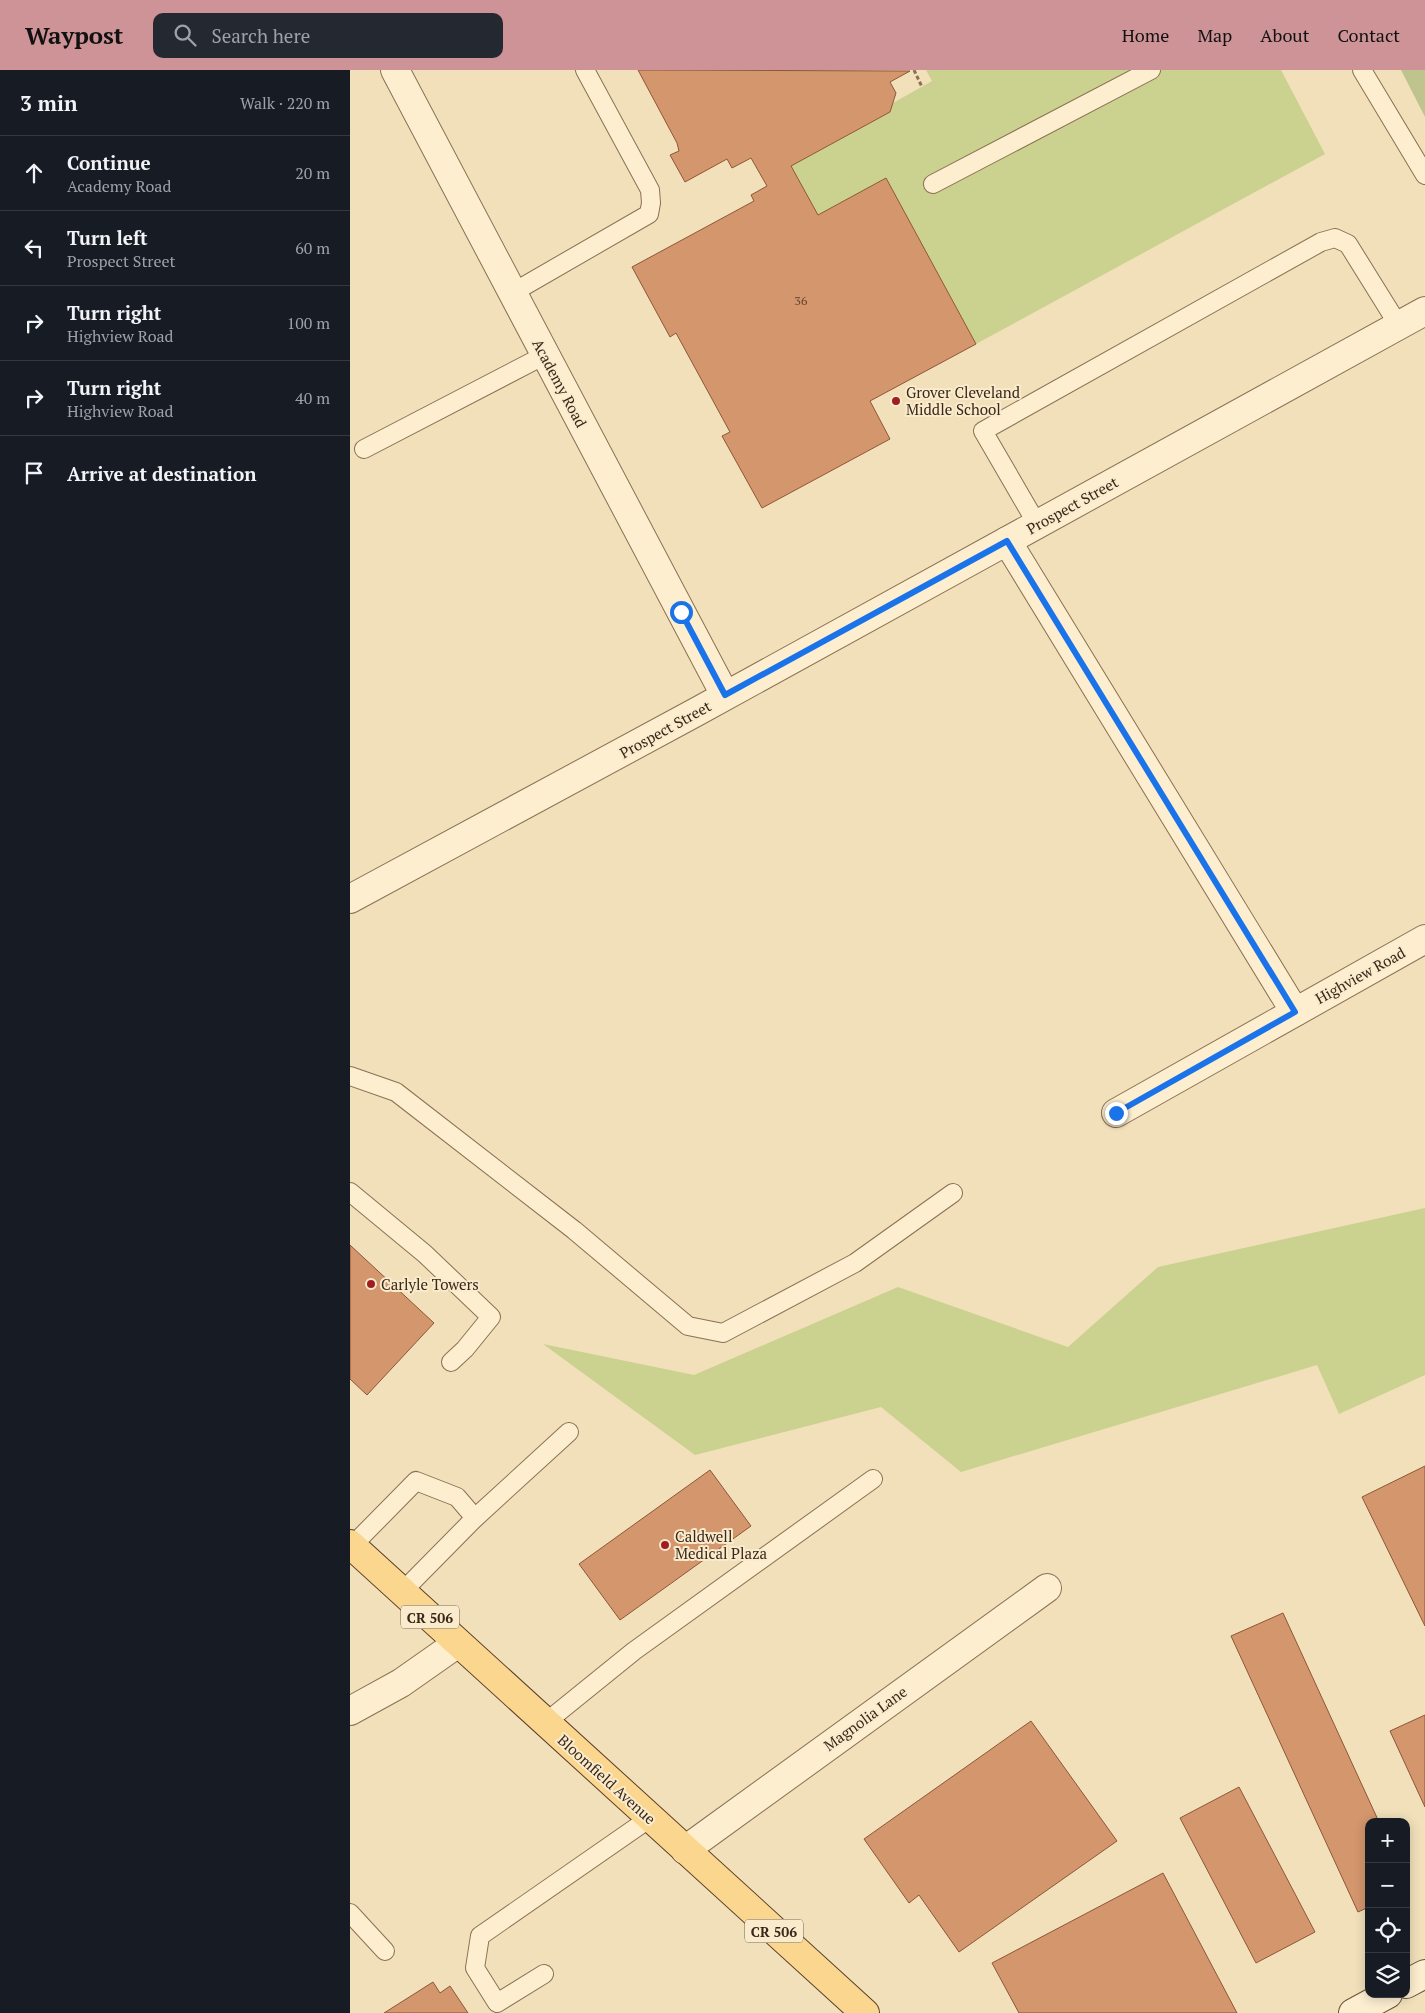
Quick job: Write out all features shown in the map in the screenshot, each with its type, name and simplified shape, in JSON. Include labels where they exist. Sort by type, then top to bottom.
[{"type":"main road","name":"Bloomfield Avenue","points":[[351,1545],[865,2013]]},
{"type":"street","name":"Academy Road","points":[[395,70],[725,695]]},
{"type":"street","name":"Prospect Street","points":[[350,899],[1425,311]]},
{"type":"street","points":[[1007,541],[1295,1012]]},
{"type":"street","name":"Highview Road","points":[[1116,1113],[1425,939]]},
{"type":"street","name":"Magnolia Lane","points":[[684,1850],[1046,1588]]},
{"type":"street","points":[[350,1711],[401,1682],[458,1643]]},
{"type":"street","points":[[1410,1982],[1425,1974]]},
{"type":"street","points":[[1353,2013],[1381,1998]]},
{"type":"lane","points":[[512,293],[650,214],[650,190],[585,70]]},
{"type":"lane","points":[[933,184],[1151,70]]},
{"type":"lane","points":[[1362,70],[1425,176]]},
{"type":"lane","points":[[1037,524],[982,431],[1321,242],[1335,238],[1348,244],[1399,326]]},
{"type":"lane","points":[[364,449],[545,354]]},
{"type":"lane","points":[[350,1076],[396,1092],[574,1230],[688,1326],[696,1328],[723,1333],[856,1263],[953,1193]]},
{"type":"lane","points":[[350,1192],[425,1254],[491,1317],[451,1362]]},
{"type":"lane","points":[[402,1592],[475,1518],[569,1432]]},
{"type":"lane","points":[[545,1723],[634,1651],[873,1479]]},
{"type":"lane","points":[[351,1545],[416,1481],[457,1497],[475,1518]]},
{"type":"lane","points":[[544,1974],[497,2003],[475,1968],[480,1936],[650,1818]]},
{"type":"lane","points":[[350,1913],[384,1951]]},
{"type":"path","points":[[914,70],[922,87]]},
{"type":"green space","points":[[926,70],[1281,70],[1325,154],[976,344],[886,178],[818,215],[791,166],[890,112],[893,103],[932,81]]},
{"type":"green space","points":[[1401,70],[1425,70],[1425,117]]},
{"type":"green space","points":[[1425,1208],[1425,1375],[1339,1414],[1317,1365],[961,1472],[881,1407],[695,1455],[543,1344],[694,1375],[898,1287],[1068,1347],[1158,1267]]},
{"type":"building","name":"Grover Cleveland Middle School","points":[[638,70],[910,71],[890,82],[896,93],[890,112],[791,166],[818,215],[886,178],[976,344],[870,401],[890,439],[762,508],[722,436],[730,432],[676,333],[670,337],[632,267],[754,201],[751,195],[767,186],[751,158],[732,168],[727,159],[685,182],[670,155],[679,151],[677,143]]},
{"type":"building","name":"Carlyle Towers","points":[[350,1245],[434,1323],[367,1395],[350,1379]]},
{"type":"building","points":[[1425,1466],[1425,1626],[1362,1497]]},
{"type":"building","name":"Caldwell Medical Plaza","points":[[710,1470],[751,1526],[620,1620],[579,1564]]},
{"type":"building","points":[[1283,1613],[1377,1818],[1365,1818],[1365,1909],[1358,1912],[1231,1636]]},
{"type":"building","points":[[1425,1715],[1425,1807],[1390,1731]]},
{"type":"building","points":[[1031,1721],[1117,1841],[959,1952],[919,1895],[909,1903],[864,1839]]},
{"type":"building","points":[[1239,1787],[1315,1932],[1256,1963],[1180,1818]]},
{"type":"building","points":[[1163,1873],[1237,2013],[1019,2013],[992,1963]]},
{"type":"building","points":[[433,1982],[440,1993],[450,1986],[468,2013],[384,2013]]},
{"type":"place","name":"Grover Cleveland Middle School","points":[[896,401]]},
{"type":"place","name":"Carlyle Towers","points":[[371,1284]]},
{"type":"place","name":"Caldwell Medical Plaza","points":[[665,1545]]},
{"type":"route","points":[[681,612],[725,695],[1007,541],[1295,1012],[1116,1113]]}]
